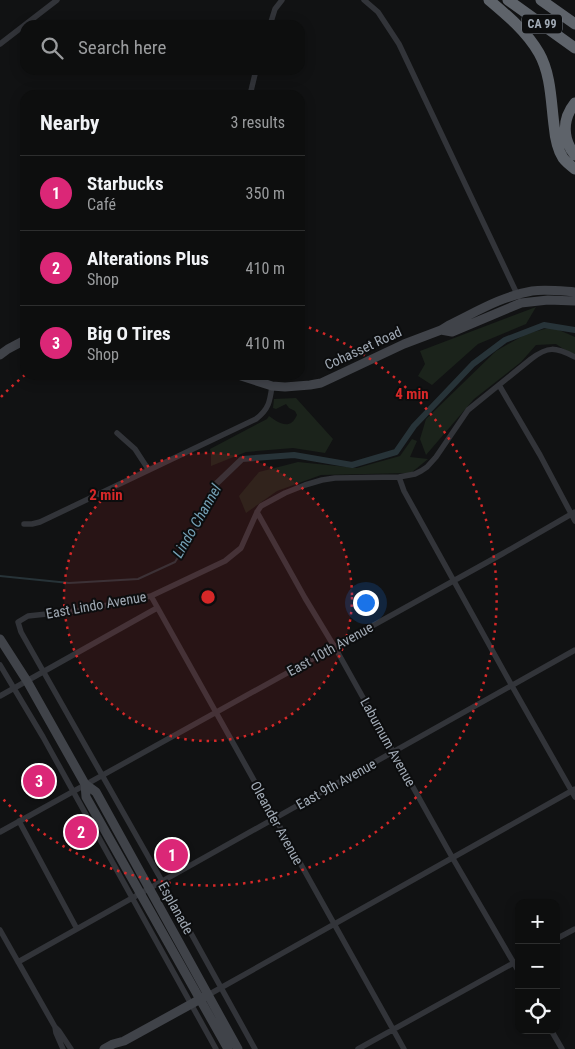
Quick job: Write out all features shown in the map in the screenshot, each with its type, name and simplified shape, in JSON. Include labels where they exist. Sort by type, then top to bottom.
[{"type":"highway","points":[[489,0],[525,33],[540,54],[545,68],[558,147],[563,158],[575,169]]},
{"type":"highway","name":"CA 99","points":[[508,0],[575,48]]},
{"type":"highway","name":"CA 99","points":[[541,0],[574,24]]},
{"type":"highway","points":[[575,103],[565,125],[566,137],[575,155]]},
{"type":"main road","name":"Cohasset Road","points":[[519,299],[539,291],[575,292]]},
{"type":"main road","name":"Cohasset Road","points":[[253,380],[272,386],[297,387],[321,383],[404,344],[441,330],[495,302],[519,299],[575,301]]},
{"type":"main road","points":[[0,355],[20,343]]},
{"type":"main road","name":"Esplanade","points":[[0,639],[27,681],[85,784],[86,797],[145,891],[204,997],[238,1049]]},
{"type":"main road","points":[[104,1049],[124,1041],[204,997]]},
{"type":"main road","name":"Esplanade","points":[[204,997],[228,1049]]},
{"type":"main road","points":[[114,1049],[124,1041]]},
{"type":"street","points":[[31,20],[56,0]]},
{"type":"street","points":[[272,20],[275,9],[282,0]]},
{"type":"street","points":[[364,0],[378,12],[399,44],[519,299]]},
{"type":"street","points":[[0,44],[20,28]]},
{"type":"street","points":[[251,90],[255,75]]},
{"type":"street","name":"East Lindo Avenue","points":[[44,671],[21,632],[18,622],[28,616],[84,610],[151,596],[225,561],[241,548],[261,506],[292,490],[322,480],[335,478],[399,477],[415,474],[427,467],[436,457],[468,410],[531,359],[545,350],[554,349],[575,357]]},
{"type":"street","points":[[500,385],[573,513],[575,521]]},
{"type":"street","points":[[24,524],[40,522],[256,419],[267,408],[272,386]]},
{"type":"street","points":[[117,433],[135,449],[148,469]]},
{"type":"street","points":[[399,477],[404,491],[512,686],[573,790],[575,797]]},
{"type":"street","name":"Laburnum Avenue","points":[[257,512],[305,598],[335,646],[452,857],[515,960]]},
{"type":"street","name":"East 10th Avenue","points":[[0,832],[573,513]]},
{"type":"street","name":"Oleander Avenue","points":[[151,596],[404,1049]]},
{"type":"street","points":[[0,696],[157,608]]},
{"type":"street","name":"East 9th Avenue","points":[[18,962],[575,650]]},
{"type":"street","points":[[0,665],[36,725],[216,1049]]},
{"type":"street","points":[[44,671],[255,1049]]},
{"type":"street","points":[[204,997],[573,790]]},
{"type":"street","points":[[19,821],[77,929]]},
{"type":"street","points":[[560,937],[575,929]]},
{"type":"street","points":[[0,930],[55,1027],[71,1049]]},
{"type":"street","points":[[358,1049],[515,963]]},
{"type":"street","points":[[55,1027],[64,1049]]},
{"type":"street","points":[[553,1034],[562,1049]]},
{"type":"shaded area","points":[[536,307],[526,324],[478,344],[432,385],[418,376],[425,364],[420,351]]},
{"type":"shaded area","points":[[552,327],[575,337],[575,354],[556,344],[536,345],[521,362],[474,399],[426,455],[420,439],[426,419],[496,351],[526,334]]},
{"type":"shaded area","points":[[296,398],[333,439],[325,453],[293,448],[246,452],[211,466],[210,449],[267,419],[269,416],[280,423],[291,423],[297,415],[295,411],[286,404],[276,409],[273,408],[274,399]]},
{"type":"shaded area","points":[[412,439],[417,441],[410,457],[428,459],[411,473],[321,475],[277,491],[246,513],[239,496],[259,472],[298,462],[357,468],[400,456]]},
{"type":"waterway","name":"Lindo Channel","points":[[197,527],[215,485],[242,459],[294,455],[352,465],[396,452],[414,426],[473,364],[505,340],[544,325],[575,330]]},
{"type":"waterway","name":"Lindo Channel","points":[[0,576],[69,583],[138,579],[175,562],[197,527]]},
{"type":"place","name":"Big O Tires","points":[[39,781]]},
{"type":"place","name":"Alterations Plus","points":[[81,832]]},
{"type":"place","name":"Starbucks","points":[[172,855]]}]
